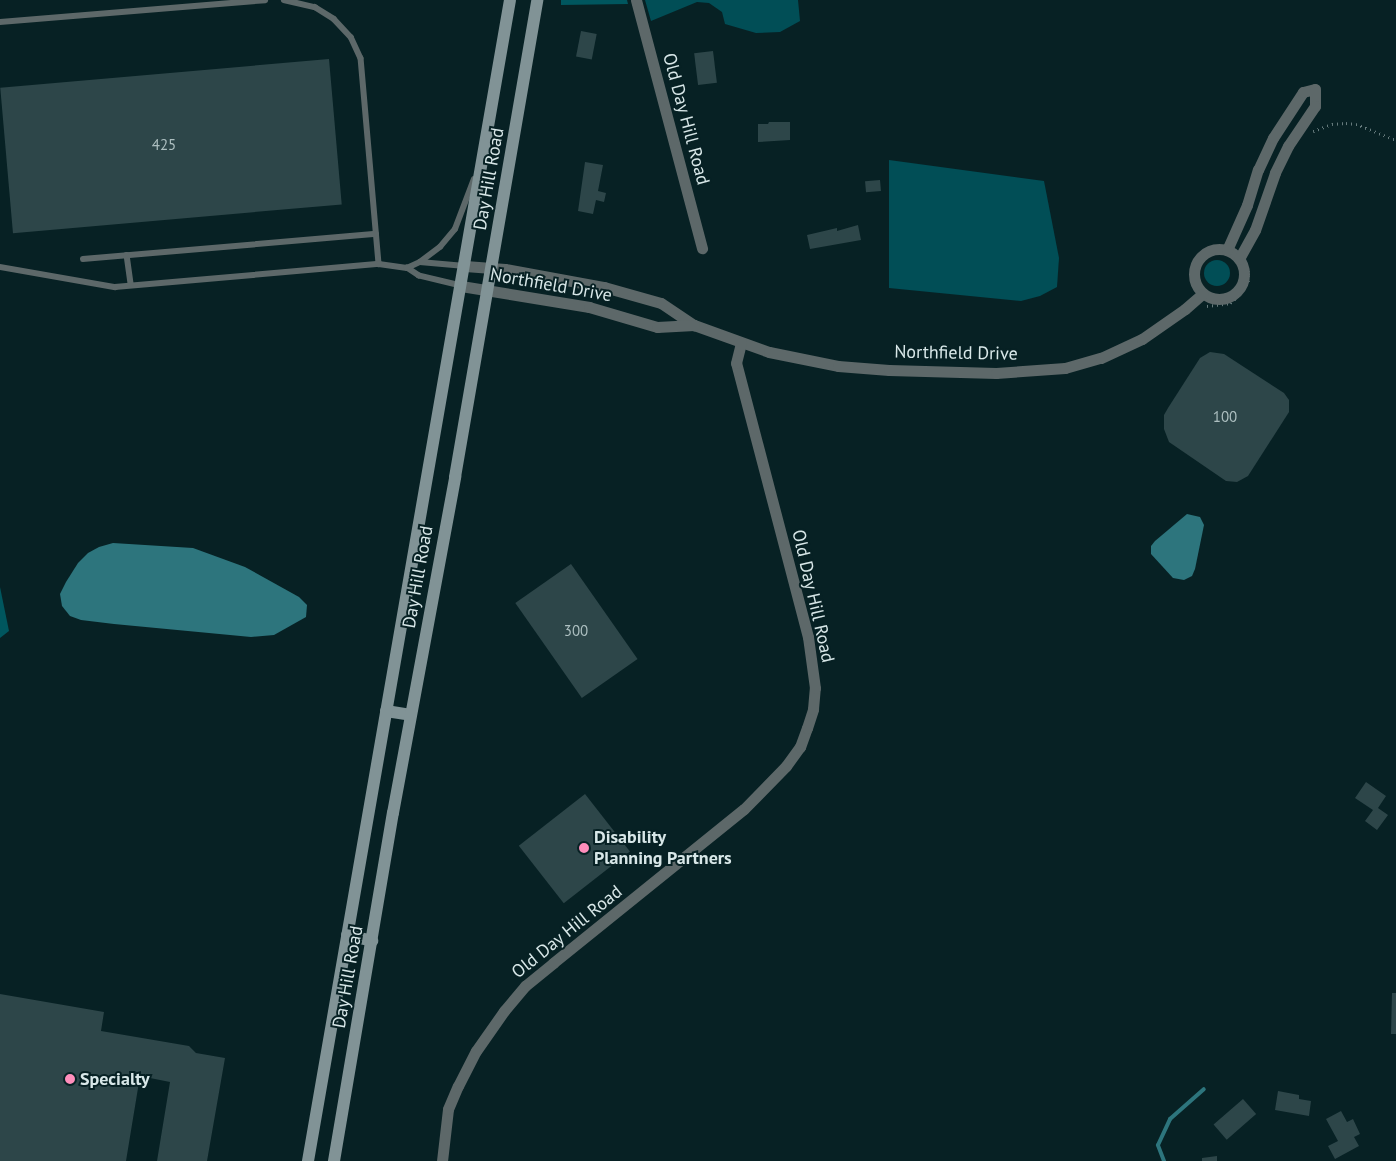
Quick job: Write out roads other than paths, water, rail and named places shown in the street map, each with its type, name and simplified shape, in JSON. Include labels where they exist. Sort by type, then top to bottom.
[{"type":"main road","name":"Day Hill Road","points":[[308,1161],[485,154],[510,0]]},
{"type":"main road","name":"Day Hill Road","points":[[334,1161],[537,0]]},
{"type":"main road","points":[[386,711],[411,715]]},
{"type":"main road","points":[[347,935],[372,942]]},
{"type":"street","name":"Old Day Hill Road","points":[[636,0],[702,248]]},
{"type":"street","points":[[1227,250],[1247,205],[1258,170],[1273,138],[1303,92],[1315,89],[1316,106],[1296,132],[1275,173],[1243,261],[1244,277],[1236,293],[1219,300],[1202,294],[1194,279],[1196,262],[1210,250],[1227,250],[1243,261]]},
{"type":"street","name":"Northfield Drive","points":[[465,266],[491,268],[604,288],[635,296],[661,303],[694,325],[741,343],[797,359],[858,368],[996,373],[1045,371],[1082,364],[1120,351],[1160,328],[1202,294]]},
{"type":"street","name":"Northfield Drive","points":[[461,286],[589,307],[657,327],[694,325]]},
{"type":"street","name":"Old Day Hill Road","points":[[442,1161],[448,1109],[458,1086],[476,1050],[525,986],[744,809],[786,766],[800,747],[807,728],[814,708],[815,688],[808,637],[736,363],[741,343]]},
{"type":"lane","points":[[0,22],[265,0]]},
{"type":"lane","points":[[284,0],[316,8],[334,20],[351,37],[361,58],[379,264]]},
{"type":"lane","points":[[406,268],[420,262],[440,247],[455,229],[485,154]]},
{"type":"lane","points":[[83,259],[376,234]]},
{"type":"lane","points":[[127,255],[131,285]]},
{"type":"lane","points":[[420,262],[465,266]]},
{"type":"lane","points":[[0,268],[115,287],[379,264],[406,268],[419,276],[461,286]]},
{"type":"waterway","points":[[1164,1161],[1158,1145],[1170,1119],[1204,1089]]},
{"type":"place","name":"Disability Planning Partners","points":[[584,848]]},
{"type":"place","name":"Specialty","points":[[70,1079]]}]
